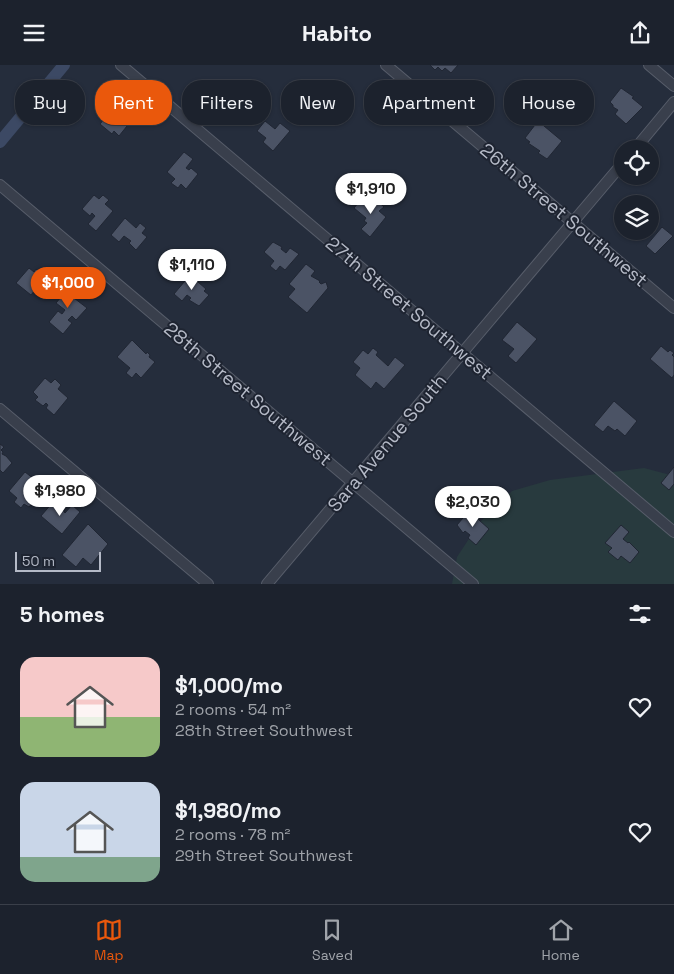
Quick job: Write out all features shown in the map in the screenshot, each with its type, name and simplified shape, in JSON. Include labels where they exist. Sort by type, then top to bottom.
[{"type":"street","name":"27th Street Southwest","points":[[121,65],[674,533]]},
{"type":"street","name":"26th Street Southwest","points":[[386,65],[674,308]]},
{"type":"street","points":[[649,65],[674,86]]},
{"type":"street","points":[[642,140],[674,102]]},
{"type":"street","name":"Sara Avenue South","points":[[267,584],[614,173]]},
{"type":"street","name":"28th Street Southwest","points":[[0,185],[473,584]]},
{"type":"street","points":[[0,409],[208,584]]},
{"type":"shaded area","points":[[644,468],[674,476],[674,584],[452,584],[457,557],[480,522],[512,491],[550,480]]},
{"type":"building","points":[[430,65],[458,65],[451,73],[445,68],[442,71],[438,67],[435,70]]},
{"type":"building","points":[[621,88],[634,97],[632,98],[643,107],[626,124],[615,114],[618,110],[610,102]]},
{"type":"building","points":[[280,123],[290,131],[273,151],[263,142],[266,138],[257,131],[262,125],[270,125],[275,129]]},
{"type":"building","points":[[101,125],[128,125],[119,136],[114,131],[112,134]]},
{"type":"building","points":[[535,125],[543,125],[562,141],[547,159],[538,153],[540,151],[528,143],[530,142],[525,138]]},
{"type":"building","points":[[184,152],[193,159],[186,168],[189,170],[191,168],[198,174],[186,189],[181,184],[178,188],[171,183],[175,179],[167,172]]},
{"type":"building","points":[[94,195],[99,199],[103,195],[109,200],[105,204],[113,211],[96,231],[88,224],[95,216],[92,213],[90,216],[82,209]]},
{"type":"building","points":[[363,197],[370,203],[374,198],[384,207],[379,211],[386,217],[370,237],[361,229],[367,223],[364,221],[366,218],[354,208]]},
{"type":"building","points":[[125,218],[136,228],[140,223],[146,228],[142,233],[147,237],[136,250],[129,243],[131,241],[124,236],[119,242],[111,235]]},
{"type":"building","points":[[662,227],[673,236],[655,254],[646,246],[651,240],[659,240],[659,231]]},
{"type":"building","points":[[273,242],[282,247],[281,249],[286,253],[290,248],[299,254],[285,270],[280,266],[276,271],[270,266],[274,261],[264,252]]},
{"type":"building","points":[[306,264],[315,271],[311,276],[320,281],[321,284],[326,282],[328,288],[307,313],[288,297],[295,289],[289,284]]},
{"type":"building","points":[[29,268],[34,272],[36,269],[39,272],[37,275],[42,278],[48,271],[56,278],[41,296],[35,290],[31,295],[16,283]]},
{"type":"building","points":[[190,275],[206,289],[204,291],[209,295],[199,306],[189,300],[191,298],[187,295],[182,301],[174,294]]},
{"type":"building","points":[[73,283],[81,290],[74,298],[87,308],[76,320],[72,316],[68,320],[72,323],[63,334],[49,322],[58,311],[62,314],[65,310],[56,303]]},
{"type":"building","points":[[517,322],[537,339],[516,363],[508,356],[514,349],[502,340]]},
{"type":"building","points":[[132,340],[146,354],[147,352],[150,355],[149,357],[155,362],[141,378],[136,373],[132,378],[126,373],[130,368],[117,357]]},
{"type":"building","points":[[661,346],[668,352],[670,350],[674,353],[672,355],[674,357],[674,375],[672,378],[650,359]]},
{"type":"building","points":[[373,348],[378,352],[376,355],[388,366],[395,357],[405,365],[384,389],[376,382],[371,389],[355,375],[360,368],[353,362],[363,350],[368,354]]},
{"type":"building","points":[[45,378],[51,383],[55,379],[61,385],[58,389],[68,398],[54,415],[46,408],[48,405],[46,403],[43,406],[35,400],[38,397],[33,392]]},
{"type":"building","points":[[614,401],[637,421],[625,436],[617,429],[615,431],[608,426],[603,432],[594,425]]},
{"type":"building","points":[[0,444],[4,447],[1,450],[2,454],[12,463],[3,473],[0,470]]},
{"type":"building","points":[[674,467],[674,484],[669,490],[661,483]]},
{"type":"building","points":[[25,472],[34,479],[32,481],[43,491],[29,507],[24,504],[21,508],[14,502],[17,498],[9,491]]},
{"type":"building","points":[[53,502],[57,506],[59,504],[65,513],[72,505],[80,512],[62,534],[41,516]]},
{"type":"building","points":[[469,511],[489,529],[476,545],[468,538],[470,535],[465,531],[463,533],[457,525]]},
{"type":"building","points":[[88,524],[108,544],[91,565],[83,558],[76,567],[62,555]]},
{"type":"building","points":[[621,525],[629,532],[623,539],[639,552],[630,563],[621,556],[618,560],[608,552],[612,548],[605,543]]},
{"type":"waterway","points":[[0,142],[64,65]]}]
